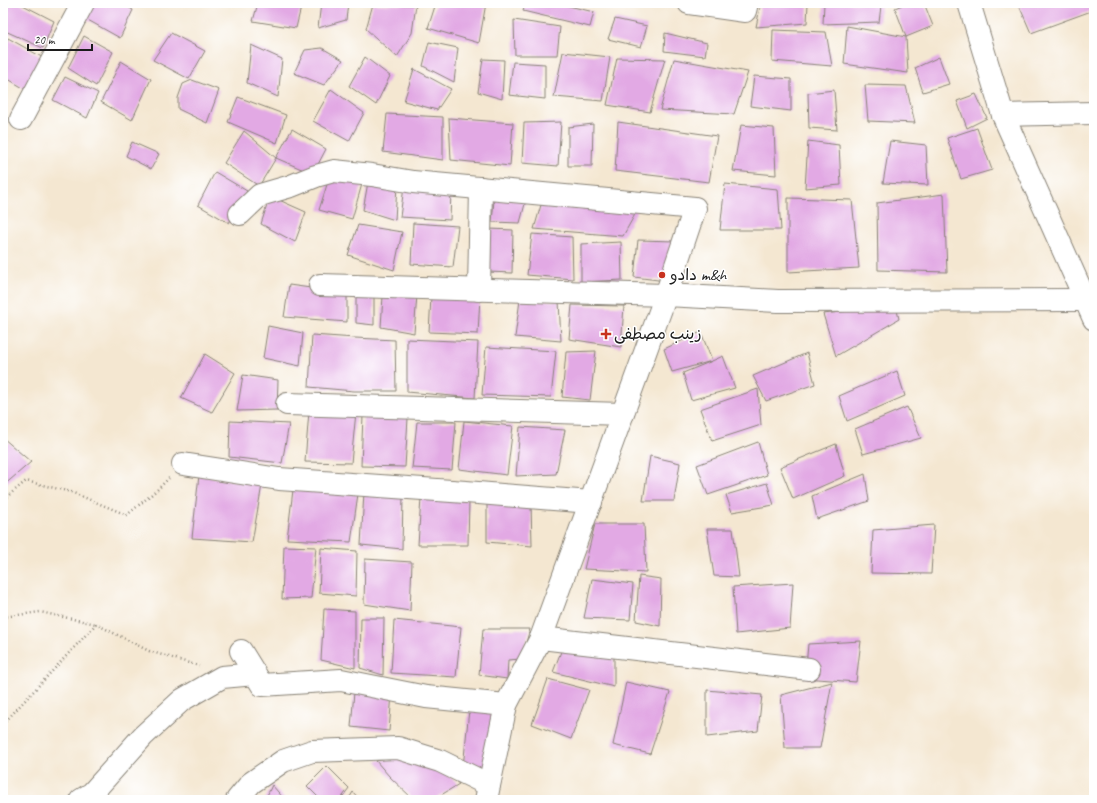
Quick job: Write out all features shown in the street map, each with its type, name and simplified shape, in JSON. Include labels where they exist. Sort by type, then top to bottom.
[{"type":"street","points":[[20,119],[83,3]]},
{"type":"street","points":[[689,3],[745,11],[747,3]]},
{"type":"street","points":[[320,285],[666,295],[778,301],[1090,309],[1003,115],[969,3]]},
{"type":"street","points":[[1003,115],[1094,113]]},
{"type":"street","points":[[237,800],[252,783],[283,762],[312,751],[398,748],[440,761],[487,793],[506,705],[541,638],[666,295],[695,208],[413,182],[372,175],[334,172],[316,176],[292,186],[260,195],[240,214]]},
{"type":"street","points":[[479,290],[481,188]]},
{"type":"street","points":[[287,404],[623,414]]},
{"type":"street","points":[[184,464],[279,479],[591,502]]},
{"type":"street","points":[[541,638],[809,669]]},
{"type":"street","points":[[241,651],[262,684],[341,680],[426,697],[506,705]]},
{"type":"street","points":[[81,800],[92,793],[143,736],[182,700],[222,677],[255,674]]},
{"type":"path","points":[[3,500],[26,481],[71,492],[127,515],[157,490],[184,464]]},
{"type":"path","points":[[3,618],[40,612],[96,624],[149,651],[197,664],[222,677]]},
{"type":"path","points":[[3,724],[96,624]]},
{"type":"building","points":[[3,3],[19,3],[54,21],[43,48],[3,30]]},
{"type":"building","points":[[94,3],[121,3],[133,10],[120,38],[86,19]]},
{"type":"building","points":[[258,3],[302,3],[296,28],[253,21]]},
{"type":"building","points":[[321,3],[348,3],[346,20],[318,28]]},
{"type":"building","points":[[436,3],[486,3],[479,43],[428,28]]},
{"type":"building","points":[[526,3],[556,3],[594,12],[590,27],[523,11]]},
{"type":"building","points":[[761,3],[808,3],[807,23],[756,27]]},
{"type":"building","points":[[824,3],[871,3],[881,6],[879,22],[823,24]]},
{"type":"building","points":[[907,3],[924,3],[933,26],[906,37],[895,8]]},
{"type":"building","points":[[1018,3],[1094,3],[1094,10],[1031,33]]},
{"type":"building","points":[[373,4],[416,5],[412,33],[397,57],[366,29]]},
{"type":"building","points":[[615,19],[647,26],[641,47],[608,39]]},
{"type":"building","points":[[514,20],[560,27],[557,55],[515,55]]},
{"type":"building","points":[[847,26],[906,37],[908,73],[844,64]]},
{"type":"building","points":[[773,30],[826,32],[832,66],[772,61]]},
{"type":"building","points":[[171,33],[205,51],[189,79],[153,60]]},
{"type":"building","points":[[665,33],[707,43],[705,56],[664,51]]},
{"type":"building","points":[[84,36],[113,52],[96,86],[68,68]]},
{"type":"building","points":[[8,38],[47,60],[30,92],[3,76],[3,48]]},
{"type":"building","points":[[429,42],[458,48],[454,82],[423,66]]},
{"type":"building","points":[[251,45],[282,59],[278,97],[247,83]]},
{"type":"building","points":[[322,48],[343,60],[324,85],[294,73],[305,50]]},
{"type":"building","points":[[563,52],[610,57],[603,101],[554,97]]},
{"type":"building","points":[[365,57],[390,76],[376,105],[349,86]]},
{"type":"building","points":[[939,57],[949,84],[923,92],[915,68]]},
{"type":"building","points":[[617,58],[665,59],[650,112],[607,105]]},
{"type":"building","points":[[483,59],[504,60],[502,99],[478,92]]},
{"type":"building","points":[[674,59],[748,72],[734,114],[660,110]]},
{"type":"building","points":[[121,61],[151,79],[132,120],[101,102]]},
{"type":"building","points":[[513,62],[545,64],[545,99],[509,95]]},
{"type":"building","points":[[414,69],[451,89],[437,110],[404,101]]},
{"type":"building","points":[[754,76],[791,79],[791,111],[750,106]]},
{"type":"building","points":[[65,77],[98,93],[87,118],[53,100]]},
{"type":"building","points":[[192,80],[219,90],[207,123],[178,109],[178,98],[183,84]]},
{"type":"building","points":[[865,85],[906,86],[915,123],[868,121]]},
{"type":"building","points":[[331,89],[364,113],[349,141],[313,121]]},
{"type":"building","points":[[834,90],[837,130],[809,128],[808,93]]},
{"type":"building","points":[[976,94],[987,118],[967,128],[957,101]]},
{"type":"building","points":[[238,97],[286,115],[277,143],[228,122]]},
{"type":"building","points":[[387,114],[443,117],[443,160],[383,152]]},
{"type":"building","points":[[449,118],[513,123],[510,166],[451,160]]},
{"type":"building","points":[[561,122],[558,166],[522,163],[524,123]]},
{"type":"building","points":[[618,122],[717,136],[709,182],[615,171]]},
{"type":"building","points":[[593,124],[592,166],[568,166],[568,127]]},
{"type":"building","points":[[741,125],[774,128],[776,175],[733,171]]},
{"type":"building","points":[[977,128],[992,170],[961,179],[947,138]]},
{"type":"building","points":[[292,129],[326,149],[313,174],[276,158]]},
{"type":"building","points":[[244,131],[276,158],[259,186],[224,163]]},
{"type":"building","points":[[808,141],[839,145],[841,185],[805,188]]},
{"type":"building","points":[[890,141],[926,145],[928,185],[883,183]]},
{"type":"building","points":[[132,142],[159,154],[151,169],[126,156]]},
{"type":"building","points":[[215,172],[247,191],[229,223],[198,205]]},
{"type":"building","points":[[330,175],[362,184],[352,219],[319,210]]},
{"type":"building","points":[[368,182],[397,185],[395,220],[363,210]]},
{"type":"building","points":[[725,184],[778,189],[781,230],[720,230]]},
{"type":"building","points":[[404,187],[451,191],[450,220],[400,217]]},
{"type":"building","points":[[944,194],[947,272],[878,270],[877,203]]},
{"type":"building","points":[[270,196],[306,212],[295,242],[261,224]]},
{"type":"building","points":[[788,198],[852,200],[859,268],[788,272]]},
{"type":"building","points":[[494,200],[526,200],[520,223],[492,222]]},
{"type":"building","points":[[541,205],[638,209],[623,236],[534,229]]},
{"type":"building","points":[[413,223],[458,226],[453,267],[411,264]]},
{"type":"building","points":[[358,225],[402,232],[394,270],[348,255]]},
{"type":"building","points":[[489,229],[513,230],[512,273],[488,272]]},
{"type":"building","points":[[532,234],[572,237],[573,279],[527,275]]},
{"type":"building","points":[[638,240],[675,241],[666,281],[634,277]]},
{"type":"building","points":[[621,242],[622,280],[581,282],[581,244]]},
{"type":"building","points":[[289,285],[347,293],[347,322],[284,317]]},
{"type":"building","points":[[417,295],[414,333],[381,327],[383,296]]},
{"type":"building","points":[[356,296],[374,296],[374,325],[356,323]]},
{"type":"building","points":[[431,297],[480,297],[478,334],[429,332]]},
{"type":"building","points":[[520,300],[559,301],[561,341],[515,337]]},
{"type":"building","points":[[572,305],[624,306],[621,347],[569,339]]},
{"type":"building","points":[[896,306],[899,319],[836,356],[823,314]]},
{"type":"building","points":[[268,326],[303,333],[300,366],[263,358]]},
{"type":"building","points":[[701,332],[712,361],[672,372],[664,349]]},
{"type":"building","points":[[312,335],[395,340],[396,391],[354,391],[309,387]]},
{"type":"building","points":[[407,339],[478,342],[475,398],[407,392]]},
{"type":"building","points":[[486,347],[556,351],[551,397],[482,395]]},
{"type":"building","points":[[596,351],[590,400],[562,397],[566,352]]},
{"type":"building","points":[[807,353],[815,384],[766,401],[753,376]]},
{"type":"building","points":[[205,354],[235,373],[212,412],[181,398]]},
{"type":"building","points":[[723,356],[735,388],[691,400],[683,373]]},
{"type":"building","points":[[897,371],[905,396],[847,421],[839,396]]},
{"type":"building","points":[[243,375],[278,380],[277,410],[237,411]]},
{"type":"building","points":[[758,389],[761,425],[712,441],[700,409]]},
{"type":"building","points":[[907,407],[921,438],[863,454],[855,429]]},
{"type":"building","points":[[309,411],[356,412],[351,463],[305,462]]},
{"type":"building","points":[[363,415],[408,418],[405,467],[361,466]]},
{"type":"building","points":[[230,421],[289,424],[282,463],[229,457]]},
{"type":"building","points":[[464,421],[513,426],[507,475],[459,469]]},
{"type":"building","points":[[417,422],[456,422],[452,470],[412,468]]},
{"type":"building","points":[[520,427],[565,430],[556,474],[516,476]]},
{"type":"building","points":[[3,438],[31,462],[3,486]]},
{"type":"building","points":[[758,442],[767,475],[708,495],[697,465]]},
{"type":"building","points":[[836,444],[845,476],[793,499],[780,467]]},
{"type":"building","points":[[650,456],[680,463],[674,501],[643,501]]},
{"type":"building","points":[[865,474],[869,501],[817,519],[812,496]]},
{"type":"building","points":[[199,475],[262,485],[252,542],[192,538]]},
{"type":"building","points":[[767,483],[774,505],[732,512],[726,495]]},
{"type":"building","points":[[293,490],[358,494],[351,542],[287,539]]},
{"type":"building","points":[[364,492],[403,496],[402,549],[361,545]]},
{"type":"building","points":[[421,498],[469,500],[468,545],[418,545]]},
{"type":"building","points":[[487,498],[531,503],[532,546],[487,542]]},
{"type":"building","points":[[595,524],[644,524],[646,572],[584,569]]},
{"type":"building","points":[[934,525],[931,574],[871,573],[873,530]]},
{"type":"building","points":[[707,529],[733,529],[739,577],[714,576]]},
{"type":"building","points":[[284,546],[316,547],[311,598],[282,599]]},
{"type":"building","points":[[321,548],[357,551],[356,596],[319,593]]},
{"type":"building","points":[[365,559],[412,562],[410,611],[364,604]]},
{"type":"building","points":[[639,576],[661,579],[660,626],[636,621]]},
{"type":"building","points":[[592,579],[633,584],[630,620],[584,618]]},
{"type":"building","points":[[793,583],[790,628],[736,634],[733,587]]},
{"type":"building","points":[[324,609],[355,611],[355,668],[321,660]]},
{"type":"building","points":[[361,618],[384,618],[383,675],[360,668]]},
{"type":"building","points":[[394,620],[461,627],[456,677],[391,673]]},
{"type":"building","points":[[483,629],[530,629],[521,659],[508,660],[507,679],[479,675]]},
{"type":"building","points":[[861,641],[856,682],[805,678],[808,644]]},
{"type":"building","points":[[562,649],[614,654],[614,687],[553,672]]},
{"type":"building","points":[[548,679],[589,690],[571,739],[532,724]]},
{"type":"building","points":[[626,682],[670,692],[650,754],[613,745]]},
{"type":"building","points":[[832,682],[820,748],[785,748],[781,695]]},
{"type":"building","points":[[707,690],[762,695],[758,731],[707,737]]},
{"type":"building","points":[[354,692],[392,694],[389,731],[351,727]]},
{"type":"building","points":[[469,710],[497,710],[486,770],[463,767]]},
{"type":"building","points":[[398,757],[446,774],[459,784],[433,800],[414,800],[376,761]]},
{"type":"building","points":[[327,766],[349,788],[340,800],[321,800],[307,786]]},
{"type":"building","points":[[272,785],[285,800],[265,800]]},
{"type":"building","points":[[353,792],[360,800],[348,800]]},
{"type":"place","name":"دادو m&h","points":[[662,275]]},
{"type":"place","name":"زينب مصطفى","points":[[606,334]]}]
